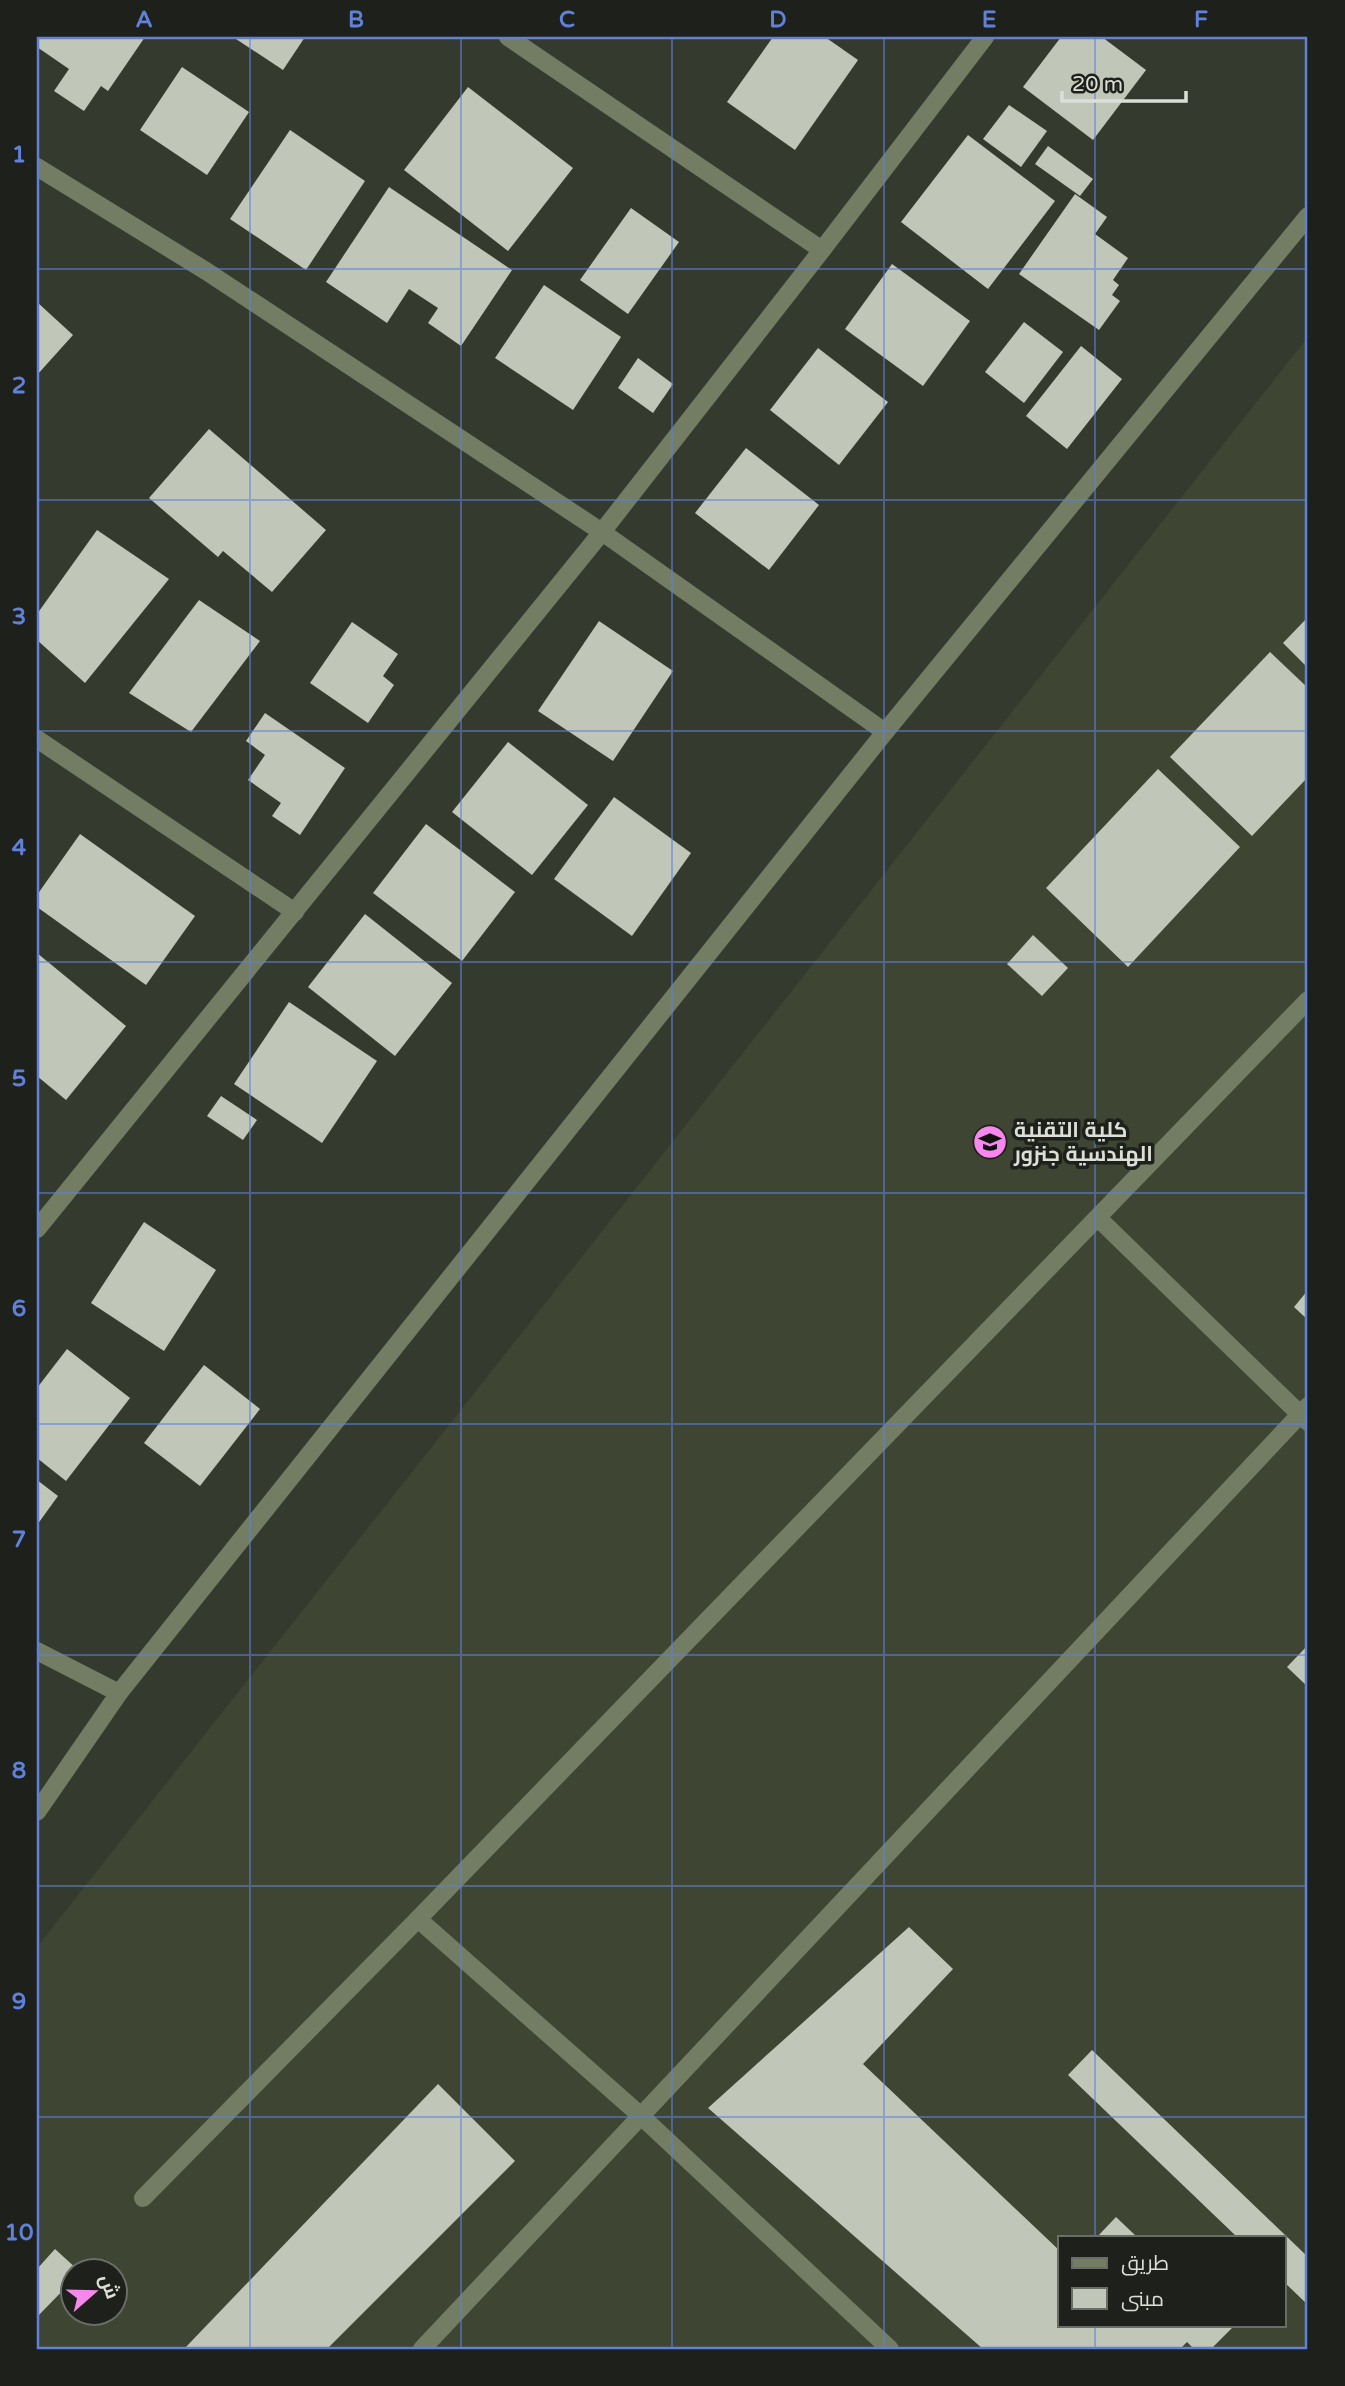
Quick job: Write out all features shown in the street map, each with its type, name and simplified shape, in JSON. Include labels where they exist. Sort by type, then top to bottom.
[{"type":"street","points":[[508,37],[822,250]]},
{"type":"street","points":[[531,52],[542,37]]},
{"type":"street","points":[[37,1229],[602,532],[985,37]]},
{"type":"street","points":[[37,167],[206,271],[602,532],[885,732]]},
{"type":"street","points":[[37,1812],[119,1693],[885,732],[1308,216]]},
{"type":"street","points":[[37,739],[295,912]]},
{"type":"street","points":[[143,2199],[418,1919],[1308,1000]]},
{"type":"street","points":[[422,2349],[640,2115],[1306,1414],[1098,1218]]},
{"type":"street","points":[[37,1651],[119,1693]]},
{"type":"street","points":[[418,1919],[640,2115],[890,2349]]},
{"type":"shaded area","name":"كلية التقنية الهندسية جنزور","points":[[1308,337],[1308,2349],[37,2349],[37,1947]]},
{"type":"building","points":[[39,37],[145,37],[108,91],[101,86],[84,111],[54,91],[69,69],[37,47]]},
{"type":"building","points":[[233,37],[305,37],[283,70]]},
{"type":"building","points":[[773,37],[825,37],[858,60],[795,150],[727,102]]},
{"type":"building","points":[[1061,37],[1102,37],[1146,70],[1093,140],[1023,87]]},
{"type":"building","points":[[182,67],[249,112],[207,175],[140,130]]},
{"type":"building","points":[[468,87],[573,168],[508,251],[404,170]]},
{"type":"building","points":[[1009,105],[1047,131],[1021,167],[983,139]]},
{"type":"building","points":[[290,130],[365,181],[306,270],[230,219]]},
{"type":"building","points":[[968,135],[1055,201],[988,289],[901,222]]},
{"type":"building","points":[[1048,146],[1093,179],[1080,196],[1035,164]]},
{"type":"building","points":[[389,187],[512,270],[461,346],[428,323],[438,308],[409,289],[387,323],[326,282]]},
{"type":"building","points":[[1075,194],[1107,217],[1095,234],[1128,258],[1113,280],[1119,285],[1112,295],[1120,301],[1099,330],[1019,274]]},
{"type":"building","points":[[631,208],[679,242],[628,314],[580,280]]},
{"type":"building","points":[[892,264],[970,321],[923,386],[845,329]]},
{"type":"building","points":[[544,285],[621,337],[573,410],[495,358]]},
{"type":"building","points":[[37,302],[73,335],[37,375]]},
{"type":"building","points":[[1024,322],[1063,352],[1024,403],[985,372]]},
{"type":"building","points":[[1081,346],[1122,379],[1067,449],[1026,416]]},
{"type":"building","points":[[818,348],[888,402],[839,465],[770,410]]},
{"type":"building","points":[[638,358],[673,384],[653,413],[618,388]]},
{"type":"building","points":[[209,429],[326,530],[272,592],[223,551],[218,557],[149,498]]},
{"type":"building","points":[[746,448],[819,505],[769,570],[695,513]]},
{"type":"building","points":[[97,530],[169,579],[85,683],[37,640],[37,614]]},
{"type":"building","points":[[199,600],[260,641],[191,732],[129,693]]},
{"type":"building","points":[[1308,617],[1308,668],[1283,643]]},
{"type":"building","points":[[599,621],[673,671],[613,761],[538,711]]},
{"type":"building","points":[[352,622],[398,654],[383,676],[394,685],[368,723],[310,683]]},
{"type":"building","points":[[1270,652],[1308,688],[1308,777],[1252,836],[1170,757]]},
{"type":"building","points":[[265,713],[345,768],[300,835],[272,816],[281,803],[248,780],[265,755],[246,741]]},
{"type":"building","points":[[508,742],[588,805],[532,875],[452,812]]},
{"type":"building","points":[[1158,769],[1240,847],[1128,967],[1046,888]]},
{"type":"building","points":[[614,797],[691,853],[632,936],[554,879]]},
{"type":"building","points":[[426,824],[515,892],[462,961],[373,893]]},
{"type":"building","points":[[80,834],[195,916],[146,985],[37,907],[37,895]]},
{"type":"building","points":[[365,914],[452,983],[395,1056],[308,987]]},
{"type":"building","points":[[1033,935],[1068,968],[1042,996],[1007,964]]},
{"type":"building","points":[[37,953],[126,1026],[66,1100],[37,1076]]},
{"type":"building","points":[[289,1002],[377,1061],[322,1143],[234,1084]]},
{"type":"building","points":[[221,1096],[257,1120],[243,1140],[207,1116]]},
{"type":"building","points":[[144,1222],[216,1270],[164,1351],[91,1303]]},
{"type":"building","points":[[1308,1290],[1308,1320],[1294,1307]]},
{"type":"building","points":[[67,1349],[130,1398],[66,1481],[37,1458],[37,1388]]},
{"type":"building","points":[[204,1365],[260,1409],[200,1486],[144,1443]]},
{"type":"building","points":[[37,1480],[58,1496],[37,1525]]},
{"type":"building","points":[[1308,1645],[1308,1687],[1287,1667]]},
{"type":"building","points":[[909,1927],[953,1969],[863,2064],[1058,2249],[1058,2326],[1232,2328],[1211,2349],[1194,2349],[1187,2342],[1180,2349],[983,2349],[708,2108]]},
{"type":"building","points":[[1092,2050],[1308,2257],[1308,2305],[1286,2284],[1286,2236],[1236,2236],[1068,2075]]},
{"type":"building","points":[[438,2084],[515,2161],[327,2349],[184,2349]]},
{"type":"building","points":[[1116,2217],[1136,2236],[1098,2236]]},
{"type":"building","points":[[55,2249],[63,2256],[60,2256],[60,2293],[37,2317],[37,2269]]},
{"type":"place","name":"كلية التقنية الهندسية جنزور","points":[[990,1142]]}]
